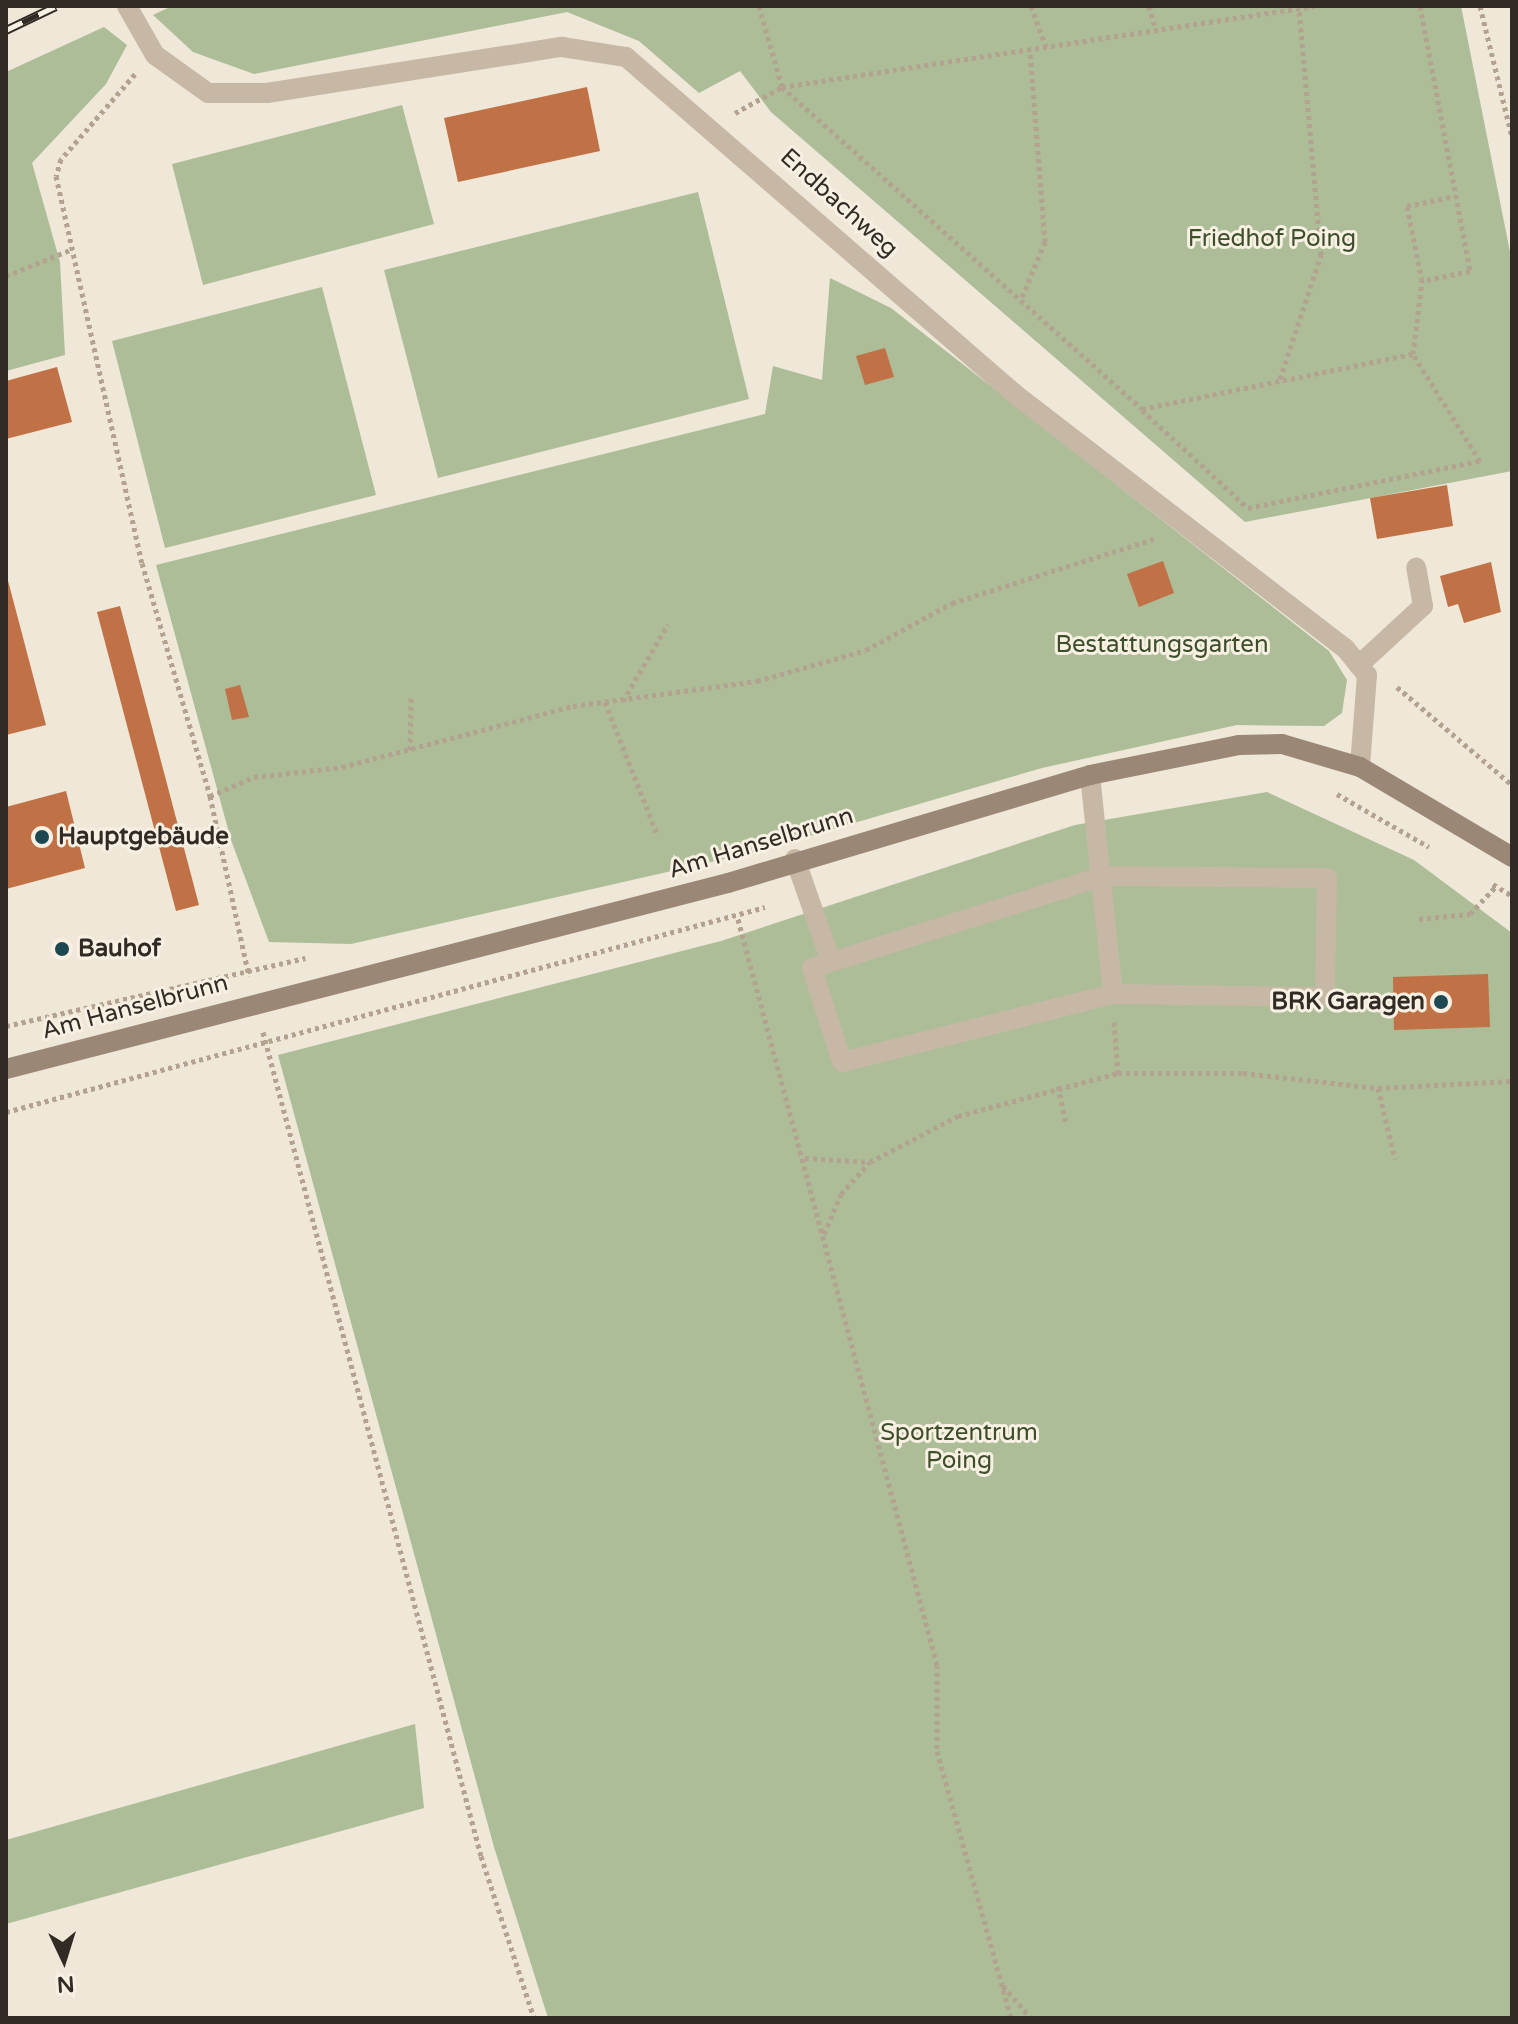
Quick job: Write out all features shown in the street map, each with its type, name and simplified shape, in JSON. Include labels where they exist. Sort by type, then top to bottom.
[{"type":"street","name":"Endbachweg","points":[[127,6],[155,55],[208,93],[241,96],[562,47],[626,57],[713,126],[1016,395],[1195,533],[1363,670]]},
{"type":"street","points":[[1360,767],[1363,670],[1423,606],[1416,568]]},
{"type":"street","name":"Am Hanselbrunn","points":[[6,1069],[728,883],[795,859],[1090,775],[1239,745],[1282,744],[1360,767],[1512,857]]},
{"type":"street","points":[[1090,775],[1113,994]]},
{"type":"street","points":[[795,859],[831,961]]},
{"type":"street","points":[[1103,876],[1327,878],[1325,997],[1113,994],[842,1062],[812,968],[831,961],[1103,876]]},
{"type":"path","points":[[759,6],[782,87],[1022,297],[1248,508],[1480,461],[1413,354],[1422,281],[1407,206],[1456,196]]},
{"type":"path","points":[[1031,6],[1046,47]]},
{"type":"path","points":[[1149,6],[1156,30]]},
{"type":"path","points":[[713,126],[782,87],[1275,9],[1314,6]]},
{"type":"path","points":[[1420,6],[1470,271],[1422,281]]},
{"type":"path","points":[[1480,6],[1512,137]]},
{"type":"path","points":[[1280,379],[1321,255],[1299,8]]},
{"type":"path","points":[[1022,297],[1045,242],[1030,50]]},
{"type":"path","points":[[155,55],[61,159],[56,176],[142,563],[210,796],[257,1002]]},
{"type":"path","points":[[6,276],[70,250]]},
{"type":"path","points":[[1142,409],[1413,354]]},
{"type":"path","points":[[210,796],[276,772],[410,750],[605,702],[757,681],[853,654],[952,603],[1146,540],[1195,533]]},
{"type":"path","points":[[623,701],[668,624]]},
{"type":"path","points":[[1363,670],[1389,680],[1512,785]]},
{"type":"path","points":[[410,750],[411,697]]},
{"type":"path","points":[[605,702],[657,834]]},
{"type":"path","points":[[1324,786],[1436,851]]},
{"type":"path","points":[[1484,879],[1512,896]]},
{"type":"path","points":[[1419,919],[1470,914],[1496,886]]},
{"type":"path","points":[[6,1112],[266,1046],[738,919],[805,890]]},
{"type":"path","points":[[738,919],[805,1158],[937,1665],[937,1751],[1011,2018]]},
{"type":"path","points":[[6,1026],[247,966],[315,957]]},
{"type":"path","points":[[1113,994],[1118,1073]]},
{"type":"path","points":[[266,1046],[481,1856],[534,2018]]},
{"type":"path","points":[[824,1235],[841,1194],[870,1162],[958,1116],[1058,1086],[1118,1073],[1243,1073],[1378,1088],[1512,1081]]},
{"type":"path","points":[[1058,1086],[1066,1125]]},
{"type":"path","points":[[1378,1088],[1395,1159]]},
{"type":"path","points":[[805,1158],[870,1162]]},
{"type":"path","points":[[1002,1985],[1031,2018]]},
{"type":"green space","name":"Friedhof Poing","points":[[172,6],[1461,6],[1512,262],[1512,471],[1245,522],[771,112],[740,71],[699,93],[639,41],[567,12],[254,74],[193,52],[153,15]]},
{"type":"green space","points":[[104,27],[127,45],[106,84],[32,163],[60,262],[65,355],[6,371],[6,72]]},
{"type":"green space","points":[[402,105],[434,224],[203,285],[172,164]]},
{"type":"green space","points":[[698,192],[749,399],[438,478],[384,270]]},
{"type":"green space","name":"Bestattungsgarten","points":[[830,278],[891,308],[1329,651],[1347,680],[1342,713],[1324,726],[1237,725],[1042,768],[755,852],[351,944],[269,942],[231,840],[156,565],[765,414],[773,366],[822,380]]},
{"type":"green space","points":[[322,287],[376,495],[165,548],[112,341]]},
{"type":"green space","name":"Sportzentrum Poing","points":[[1267,792],[1414,860],[1512,933],[1512,2018],[548,2018],[494,1847],[278,1055],[721,941],[1075,825]]},
{"type":"green space","points":[[415,1724],[424,1808],[6,1924],[6,1840]]},
{"type":"building","points":[[587,87],[600,151],[458,182],[444,118]]},
{"type":"building","points":[[885,348],[894,377],[865,385],[856,356]]},
{"type":"building","points":[[57,367],[72,422],[6,439],[6,381]]},
{"type":"building","points":[[1447,485],[1453,526],[1377,539],[1370,498]]},
{"type":"building","points":[[1163,561],[1174,593],[1139,607],[1127,574]]},
{"type":"building","points":[[1491,562],[1501,612],[1464,623],[1458,604],[1448,607],[1440,576]]},
{"type":"building","points":[[6,573],[46,725],[6,735]]},
{"type":"building","points":[[120,606],[199,905],[176,911],[97,612]]},
{"type":"building","points":[[240,685],[249,717],[232,720],[225,689]]},
{"type":"building","name":"Hauptgebäude","points":[[66,791],[85,868],[6,889],[6,807]]},
{"type":"building","name":"BRK Garagen","points":[[1488,974],[1490,1027],[1394,1030],[1393,977]]},
{"type":"railway","points":[[6,30],[56,6]]},
{"type":"place","name":"Hauptgebäude","points":[[42,837]]},
{"type":"place","name":"Bauhof","points":[[62,949]]},
{"type":"place","name":"BRK Garagen","points":[[1441,1002]]}]
